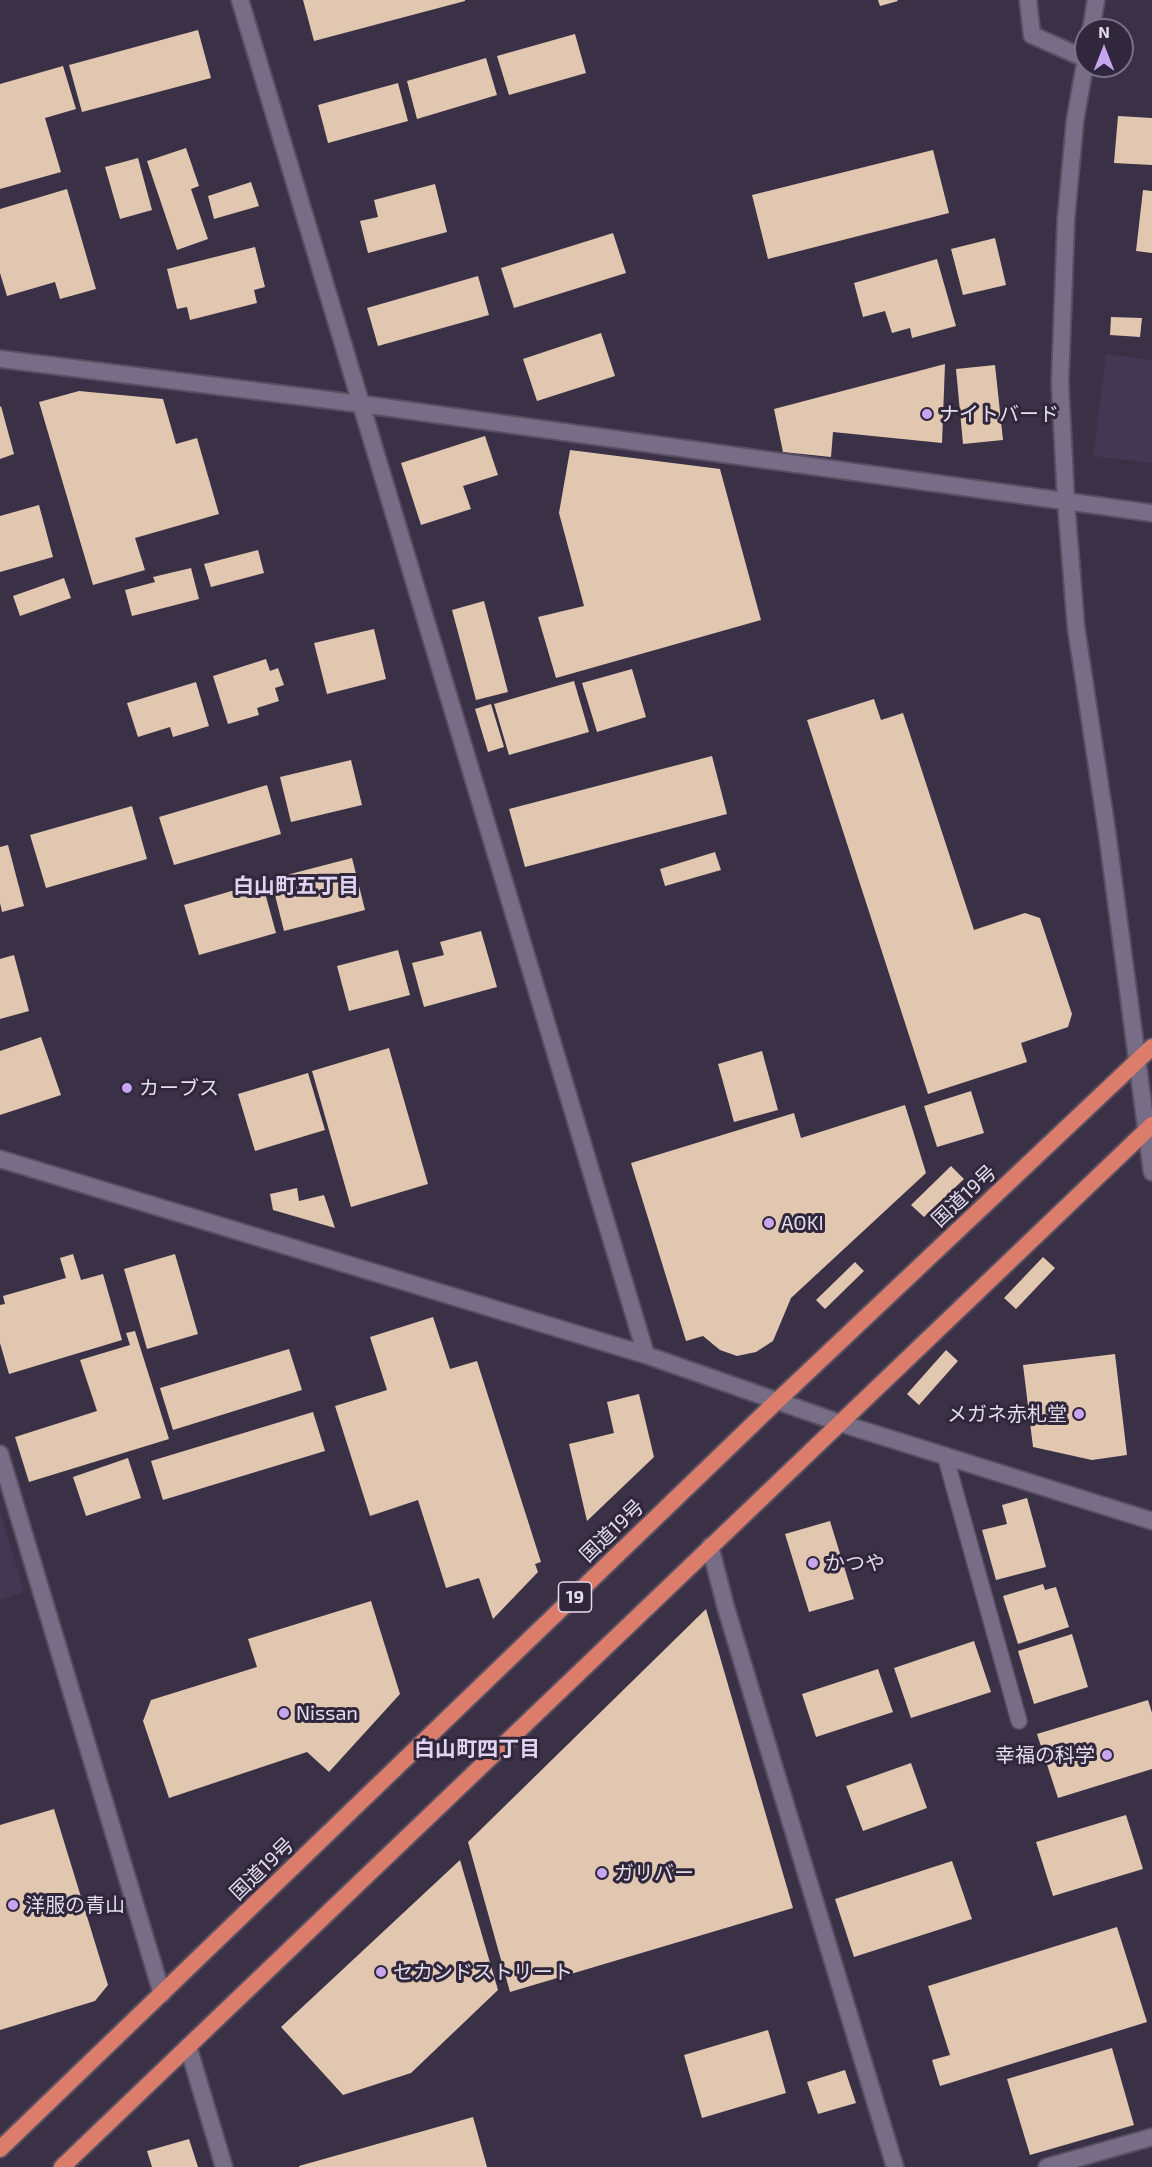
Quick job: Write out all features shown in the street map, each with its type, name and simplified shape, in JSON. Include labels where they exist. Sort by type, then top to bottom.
[{"type":"highway","name":"国道19号","points":[[0,2149],[776,1402],[1152,1047]]},
{"type":"highway","points":[[62,2167],[1149,1127]]},
{"type":"street","points":[[240,0],[646,1355]]},
{"type":"street","points":[[1028,0],[1032,35],[1074,53]]},
{"type":"street","points":[[1093,18],[1096,0]]},
{"type":"street","points":[[1083,78],[1075,121],[1066,219],[1060,383],[1066,502],[1076,627],[1107,832],[1137,1061],[1149,1127],[1152,1172]]},
{"type":"street","points":[[0,359],[361,404],[1152,513]]},
{"type":"street","points":[[0,1159],[646,1355],[840,1423],[1152,1521]]},
{"type":"street","points":[[0,1454],[162,1994]]},
{"type":"street","points":[[710,1546],[790,1825],[896,2167]]},
{"type":"street","points":[[188,2046],[224,2167]]},
{"type":"street","points":[[1047,2167],[1152,2138]]},
{"type":"lane","points":[[945,1455],[1019,1722]]},
{"type":"shaded area","points":[[1106,354],[1152,360],[1152,463],[1093,456]]},
{"type":"shaded area","points":[[0,1511],[24,1592],[0,1600]]},
{"type":"building","points":[[303,0],[465,0],[465,1],[314,41]]},
{"type":"building","points":[[878,0],[897,0],[898,1],[880,6]]},
{"type":"building","points":[[198,30],[211,78],[82,112],[69,65]]},
{"type":"building","points":[[575,34],[586,73],[509,95],[497,56]]},
{"type":"building","points":[[486,58],[497,95],[417,119],[407,81]]},
{"type":"building","points":[[63,66],[76,109],[45,118],[61,172],[0,189],[0,84]]},
{"type":"building","points":[[398,83],[408,121],[328,143],[318,105]]},
{"type":"building","points":[[1118,116],[1152,118],[1152,165],[1114,163]]},
{"type":"building","points":[[186,148],[199,186],[191,189],[208,239],[177,250],[147,161]]},
{"type":"building","points":[[933,150],[949,213],[768,259],[752,195]]},
{"type":"building","points":[[138,158],[152,210],[120,219],[105,167]]},
{"type":"building","points":[[251,182],[259,206],[214,219],[208,196]]},
{"type":"building","points":[[435,184],[447,232],[368,253],[360,221],[378,217],[374,200]]},
{"type":"building","points":[[67,189],[96,289],[60,299],[55,282],[7,296],[0,273],[0,209]]},
{"type":"building","points":[[1143,190],[1152,191],[1152,253],[1136,251]]},
{"type":"building","points":[[613,233],[626,273],[514,308],[501,268]]},
{"type":"building","points":[[995,238],[1006,285],[963,295],[951,249]]},
{"type":"building","points":[[255,247],[265,287],[254,290],[257,303],[190,320],[187,307],[177,309],[167,269]]},
{"type":"building","points":[[937,259],[956,326],[912,338],[910,328],[892,333],[885,311],[863,317],[854,283]]},
{"type":"building","points":[[478,276],[489,315],[378,346],[367,308]]},
{"type":"building","points":[[1111,317],[1142,318],[1140,337],[1110,335]]},
{"type":"building","points":[[601,333],[615,376],[537,401],[523,359]]},
{"type":"building","points":[[945,364],[942,443],[833,432],[831,457],[783,452],[774,409]]},
{"type":"building","points":[[995,365],[1003,440],[963,444],[956,369]]},
{"type":"building","points":[[79,391],[163,399],[176,444],[197,438],[219,514],[135,538],[145,570],[93,585],[39,402]]},
{"type":"building","points":[[0,407],[14,454],[0,459]]},
{"type":"building","points":[[485,436],[498,475],[463,486],[471,509],[421,525],[401,463]]},
{"type":"building","points":[[570,450],[720,469],[761,620],[556,678],[538,617],[584,606],[559,513]]},
{"type":"building","points":[[39,505],[53,557],[0,572],[0,516]]},
{"type":"building","points":[[258,550],[264,573],[211,587],[204,564]]},
{"type":"building","points":[[191,568],[199,599],[132,616],[125,590],[155,582],[153,577]]},
{"type":"building","points":[[64,578],[71,598],[20,616],[13,596]]},
{"type":"building","points":[[484,601],[508,692],[476,700],[452,610]]},
{"type":"building","points":[[374,629],[386,679],[327,694],[314,643]]},
{"type":"building","points":[[266,659],[270,671],[278,668],[284,685],[275,688],[279,701],[257,708],[259,715],[228,724],[213,676]]},
{"type":"building","points":[[632,669],[646,717],[597,732],[582,683]]},
{"type":"building","points":[[574,681],[589,732],[509,755],[494,704]]},
{"type":"building","points":[[196,682],[209,726],[173,737],[170,727],[138,737],[127,703]]},
{"type":"building","points":[[874,699],[881,720],[903,713],[974,930],[1025,913],[1040,918],[1072,1014],[1068,1027],[1021,1043],[1027,1062],[928,1094],[807,720]]},
{"type":"building","points":[[491,704],[504,747],[488,752],[475,709]]},
{"type":"building","points":[[712,756],[727,814],[525,867],[509,809]]},
{"type":"building","points":[[351,760],[362,805],[291,822],[280,777]]},
{"type":"building","points":[[267,785],[281,834],[174,865],[159,817]]},
{"type":"building","points":[[132,806],[147,859],[46,888],[30,835]]},
{"type":"building","points":[[8,845],[24,906],[2,912],[0,847]]},
{"type":"building","points":[[715,852],[721,870],[665,886],[660,869]]},
{"type":"building","points":[[352,858],[365,910],[284,931],[271,879]]},
{"type":"building","points":[[262,882],[276,933],[199,955],[184,905]]},
{"type":"building","points":[[481,931],[497,987],[424,1007],[412,963],[444,955],[440,942]]},
{"type":"building","points":[[398,950],[410,995],[349,1011],[337,966]]},
{"type":"building","points":[[14,955],[29,1011],[0,1019],[0,959]]},
{"type":"building","points":[[41,1037],[61,1095],[0,1115],[0,1051]]},
{"type":"building","points":[[389,1048],[428,1184],[351,1207],[312,1071]]},
{"type":"building","points":[[762,1051],[778,1110],[734,1122],[718,1064]]},
{"type":"building","points":[[308,1073],[325,1130],[255,1151],[238,1094]]},
{"type":"building","points":[[971,1091],[984,1133],[937,1147],[924,1106]]},
{"type":"building","points":[[905,1105],[926,1173],[791,1298],[773,1341],[756,1352],[737,1356],[720,1350],[703,1336],[686,1341],[631,1163],[794,1113],[801,1138]]},
{"type":"building","points":[[951,1166],[964,1179],[924,1217],[911,1205]]},
{"type":"building","points":[[297,1188],[299,1201],[324,1195],[335,1228],[273,1210],[270,1194]]},
{"type":"building","points":[[73,1254],[81,1280],[103,1274],[122,1340],[9,1374],[0,1343],[0,1305],[5,1304],[3,1296],[66,1278],[60,1258]]},
{"type":"building","points":[[175,1254],[198,1334],[147,1349],[124,1269]]},
{"type":"building","points":[[1043,1257],[1055,1268],[1016,1309],[1004,1298]]},
{"type":"building","points":[[855,1262],[864,1271],[825,1309],[816,1300]]},
{"type":"building","points":[[433,1317],[450,1369],[477,1361],[541,1562],[535,1564],[538,1572],[493,1619],[479,1578],[446,1588],[418,1500],[370,1516],[335,1406],[387,1390],[370,1337]]},
{"type":"building","points":[[135,1331],[169,1439],[29,1482],[15,1437],[97,1411],[80,1360],[130,1345],[126,1333]]},
{"type":"building","points":[[289,1349],[302,1390],[173,1430],[160,1388]]},
{"type":"building","points":[[946,1350],[958,1361],[919,1405],[907,1394]]},
{"type":"building","points":[[1115,1354],[1127,1455],[1092,1460],[1033,1447],[1023,1365]]},
{"type":"building","points":[[639,1394],[654,1457],[587,1521],[569,1444],[614,1433],[607,1402]]},
{"type":"building","points":[[313,1412],[325,1451],[163,1500],[151,1461]]},
{"type":"building","points":[[128,1458],[141,1498],[86,1516],[73,1477]]},
{"type":"building","points":[[1027,1498],[1046,1567],[996,1580],[982,1530],[1007,1524],[1002,1505]]},
{"type":"building","points":[[830,1521],[854,1599],[809,1612],[785,1534]]},
{"type":"building","points":[[1043,1584],[1045,1590],[1056,1587],[1069,1627],[1018,1644],[1003,1596]]},
{"type":"building","points":[[371,1601],[400,1694],[329,1772],[307,1752],[169,1798],[143,1721],[151,1700],[257,1667],[248,1639]]},
{"type":"building","points":[[706,1609],[793,1908],[510,1992],[468,1842]]},
{"type":"building","points":[[1072,1634],[1088,1687],[1034,1704],[1018,1651]]},
{"type":"building","points":[[974,1641],[991,1692],[911,1718],[894,1668]]},
{"type":"building","points":[[878,1669],[893,1712],[816,1737],[802,1694]]},
{"type":"building","points":[[1148,1700],[1152,1713],[1152,1769],[1058,1798],[1037,1734]]},
{"type":"building","points":[[911,1763],[927,1808],[863,1831],[846,1786]]},
{"type":"building","points":[[54,1809],[108,1985],[95,2001],[0,2030],[0,1825]]},
{"type":"building","points":[[1126,1815],[1143,1869],[1053,1896],[1036,1842]]},
{"type":"building","points":[[460,1860],[498,1990],[411,2073],[343,2095],[281,2027]]},
{"type":"building","points":[[952,1861],[972,1919],[854,1957],[835,1899]]},
{"type":"building","points":[[1117,1927],[1147,2022],[940,2086],[932,2060],[950,2055],[928,1986]]},
{"type":"building","points":[[768,2030],[786,2093],[702,2118],[684,2055]]},
{"type":"building","points":[[1112,2048],[1134,2125],[1030,2155],[1007,2079]]},
{"type":"building","points":[[845,2070],[856,2103],[818,2114],[807,2082]]},
{"type":"building","points":[[473,2117],[487,2167],[299,2167],[299,2166]]},
{"type":"building","points":[[189,2139],[198,2167],[152,2167],[147,2151]]},
{"type":"place","name":"ナイトバード","points":[[927,414]]},
{"type":"place","name":"カーブス","points":[[127,1088]]},
{"type":"place","name":"AOKI","points":[[769,1223]]},
{"type":"place","name":"メガネ赤札堂","points":[[1079,1414]]},
{"type":"place","name":"かつや","points":[[813,1563]]},
{"type":"place","name":"Nissan","points":[[284,1713]]},
{"type":"place","name":"幸福の科学","points":[[1107,1755]]},
{"type":"place","name":"ガリバー","points":[[602,1873]]},
{"type":"place","name":"洋服の青山","points":[[13,1905]]},
{"type":"place","name":"セカンドストリート","points":[[381,1972]]},
{"type":"district","name":"白山町五丁目","points":[[296,886]]},
{"type":"district","name":"白山町四丁目","points":[[477,1749]]}]
